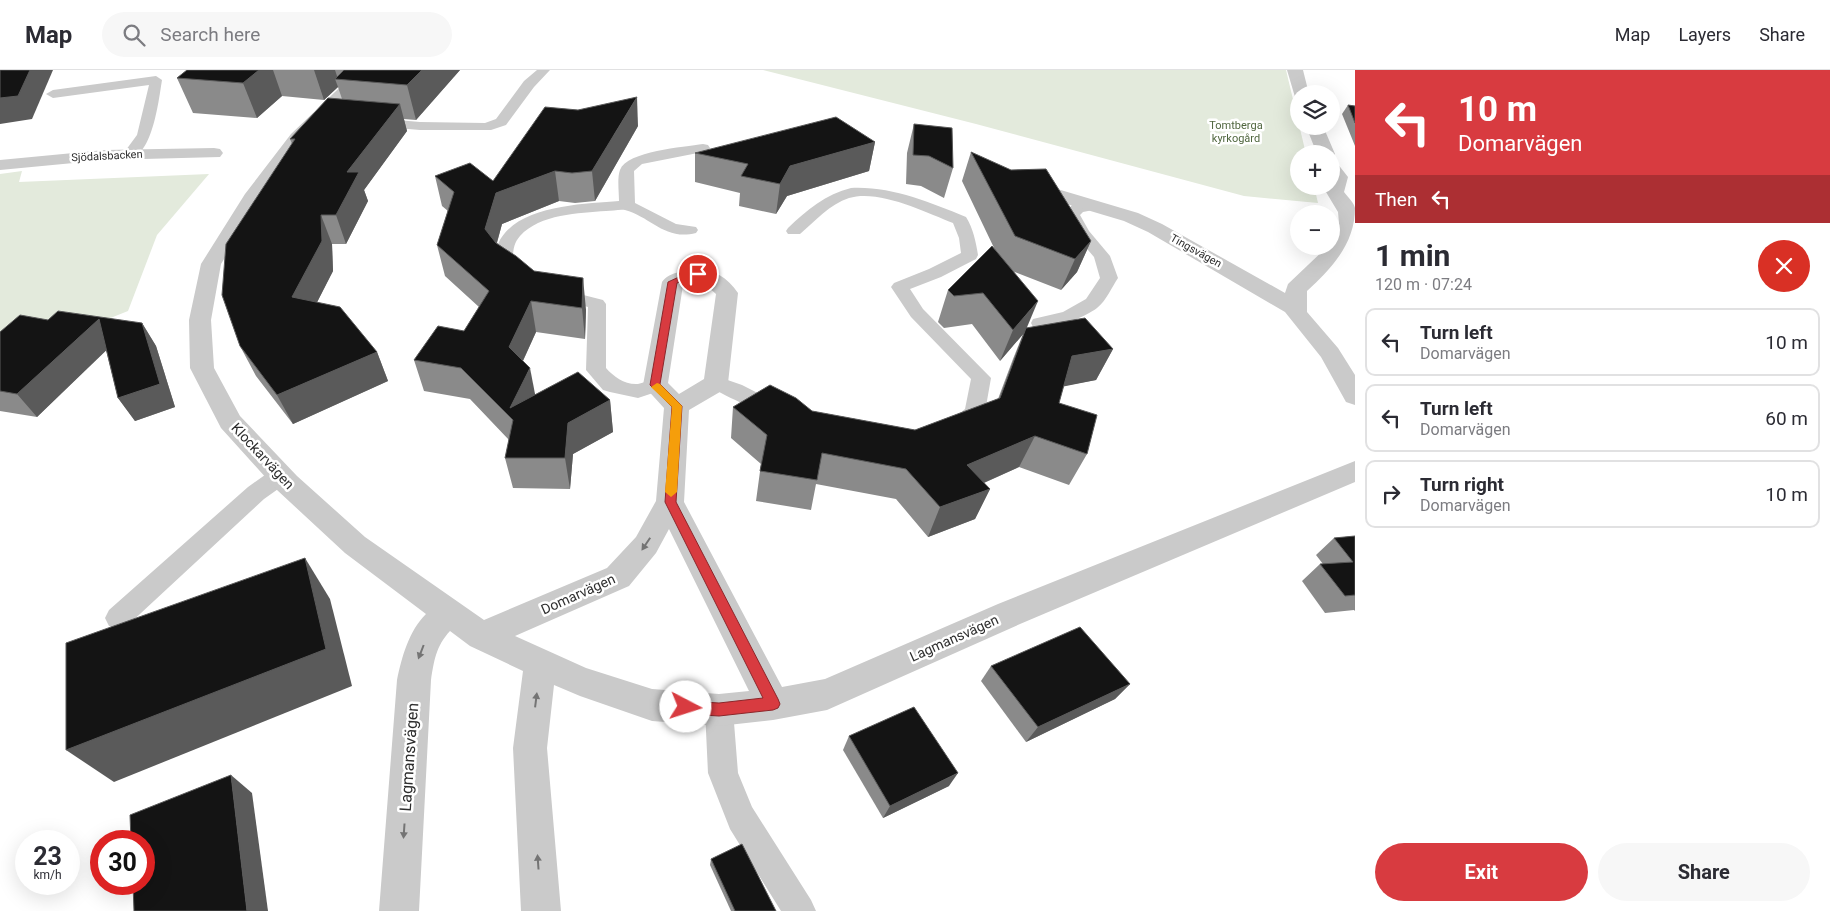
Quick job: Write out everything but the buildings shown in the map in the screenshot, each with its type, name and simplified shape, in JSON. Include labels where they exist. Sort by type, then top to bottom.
[{"type":"street","name":"Klockarvägen","points":[[367,70],[328,118],[297,138],[252,198],[211,264],[200,320],[202,368],[230,422],[280,476],[355,545],[481,636]]},
{"type":"street","points":[[1295,70],[1299,85]]},
{"type":"street","name":"Sjödalsbacken","points":[[0,165],[130,154],[214,153]]},
{"type":"street","name":"Tingsvägen","points":[[1007,180],[1131,217],[1155,228],[1295,308],[1296,313],[1330,353],[1355,396]]},
{"type":"street","points":[[1295,308],[1296,289],[1323,265],[1340,246],[1349,230],[1348,210],[1337,195]]},
{"type":"street","points":[[692,273],[707,276],[726,293],[716,383],[677,406],[655,385],[673,282],[692,273]]},
{"type":"street","name":"Domarvägen","points":[[481,636],[618,577],[646,545],[670,502],[677,406]]},
{"type":"street","name":"Lagmansvägen","points":[[481,636],[580,681],[652,704],[719,710],[773,704],[827,694],[1008,614],[1355,471]]},
{"type":"street","points":[[670,502],[773,704]]},
{"type":"street","name":"Lagmansvägen","points":[[399,911],[414,680],[418,658],[428,633],[448,613]]},
{"type":"street","points":[[540,663],[530,748],[542,911]]},
{"type":"lane","points":[[365,121],[420,126],[486,127],[501,122],[528,84],[544,70]]},
{"type":"lane","points":[[53,94],[156,80],[144,136],[130,154]]},
{"type":"lane","points":[[627,205],[627,171],[630,165],[638,160],[703,148]]},
{"type":"lane","points":[[794,231],[820,208],[850,193],[869,193],[910,200],[960,220],[967,238],[970,255],[935,273],[900,287],[917,313],[982,378],[976,412],[951,432],[941,434]]},
{"type":"lane","points":[[528,280],[504,263],[506,245],[516,231],[534,221],[557,212],[627,205],[673,229],[690,230]]},
{"type":"lane","points":[[1040,323],[1069,316],[1092,303],[1109,278],[1102,256],[1082,233],[1072,214],[1078,208],[1092,206]]},
{"type":"lane","points":[[544,290],[597,304],[596,370],[610,385],[638,391],[655,385]]},
{"type":"lane","points":[[716,383],[735,390],[794,420]]},
{"type":"lane","points":[[118,618],[256,493],[280,476]]},
{"type":"lane","points":[[719,710],[723,773],[742,818],[800,911]]},
{"type":"green space","name":"Tomtberga kyrkogård","points":[[763,70],[1286,70],[1290,87],[1290,135],[1301,135],[1304,145],[1290,145],[1290,195],[1316,195],[1318,203],[1244,196],[976,124]]},
{"type":"green space","points":[[22,171],[19,182],[209,174],[157,235],[128,311],[0,359],[0,174]]},
{"type":"slow traffic","points":[[657,387],[677,406],[671,492]]},
{"type":"route","points":[[686,707],[719,710],[773,704],[670,502],[677,406],[655,385],[673,282],[692,273],[698,274]]}]
